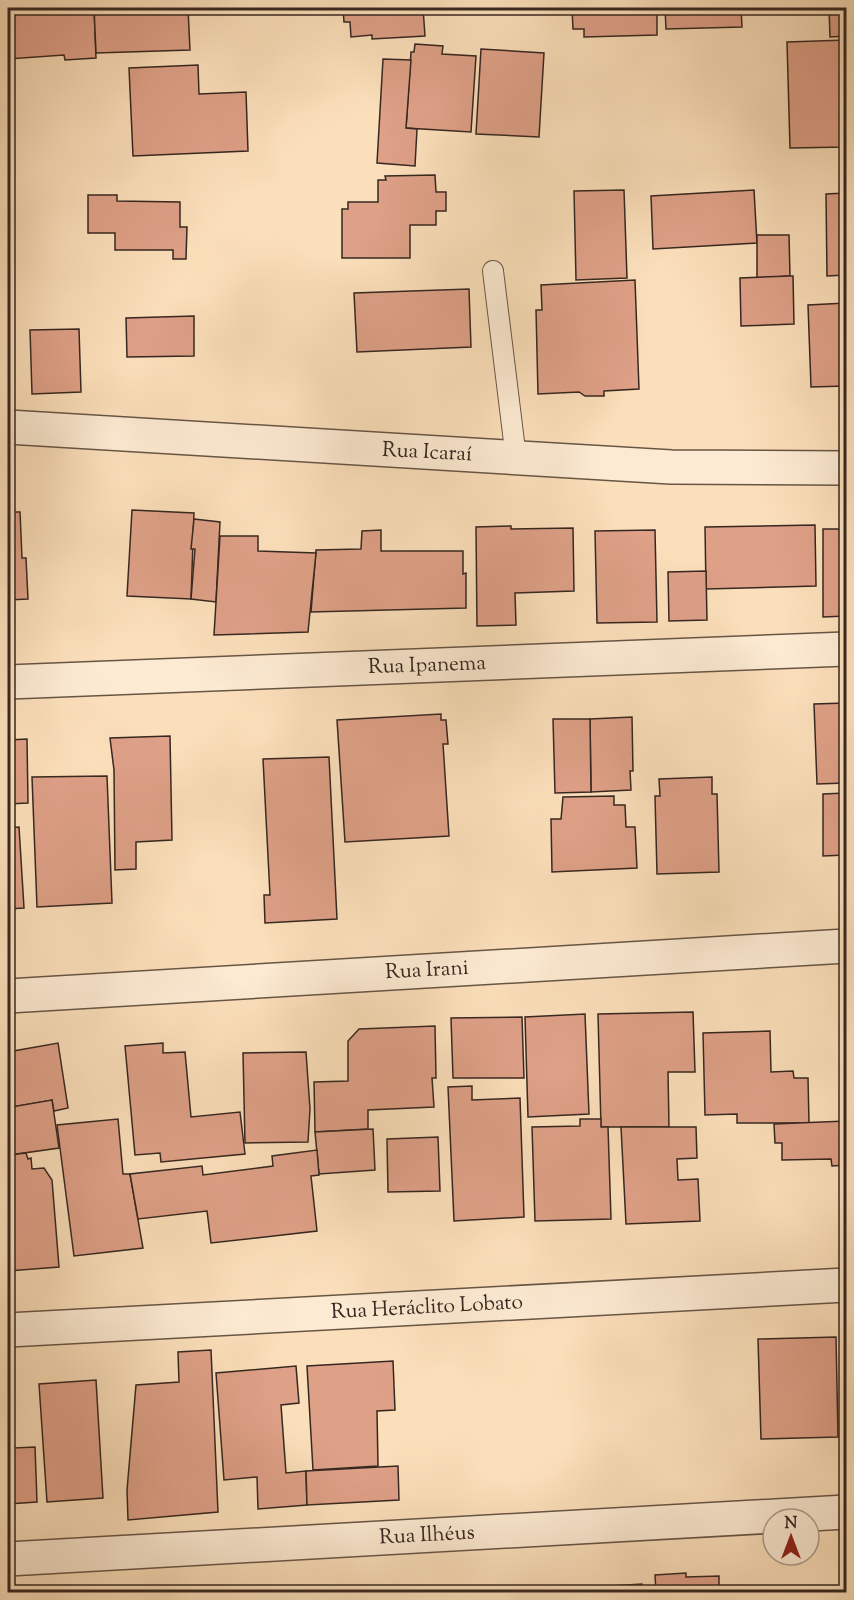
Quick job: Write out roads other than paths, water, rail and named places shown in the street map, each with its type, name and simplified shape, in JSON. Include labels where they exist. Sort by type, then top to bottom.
[{"type":"street","name":"Rua Icaraí","points":[[8,427],[671,466],[846,468]]},
{"type":"street","name":"Rua Ipanema","points":[[8,682],[846,650]]},
{"type":"street","name":"Rua Irani","points":[[8,996],[846,946]]},
{"type":"street","name":"Rua Heráclito Lobato","points":[[8,1330],[846,1285]]},
{"type":"street","name":"Rua Ilhéus","points":[[8,1559],[846,1512]]},
{"type":"lane","points":[[493,271],[516,458]]}]
